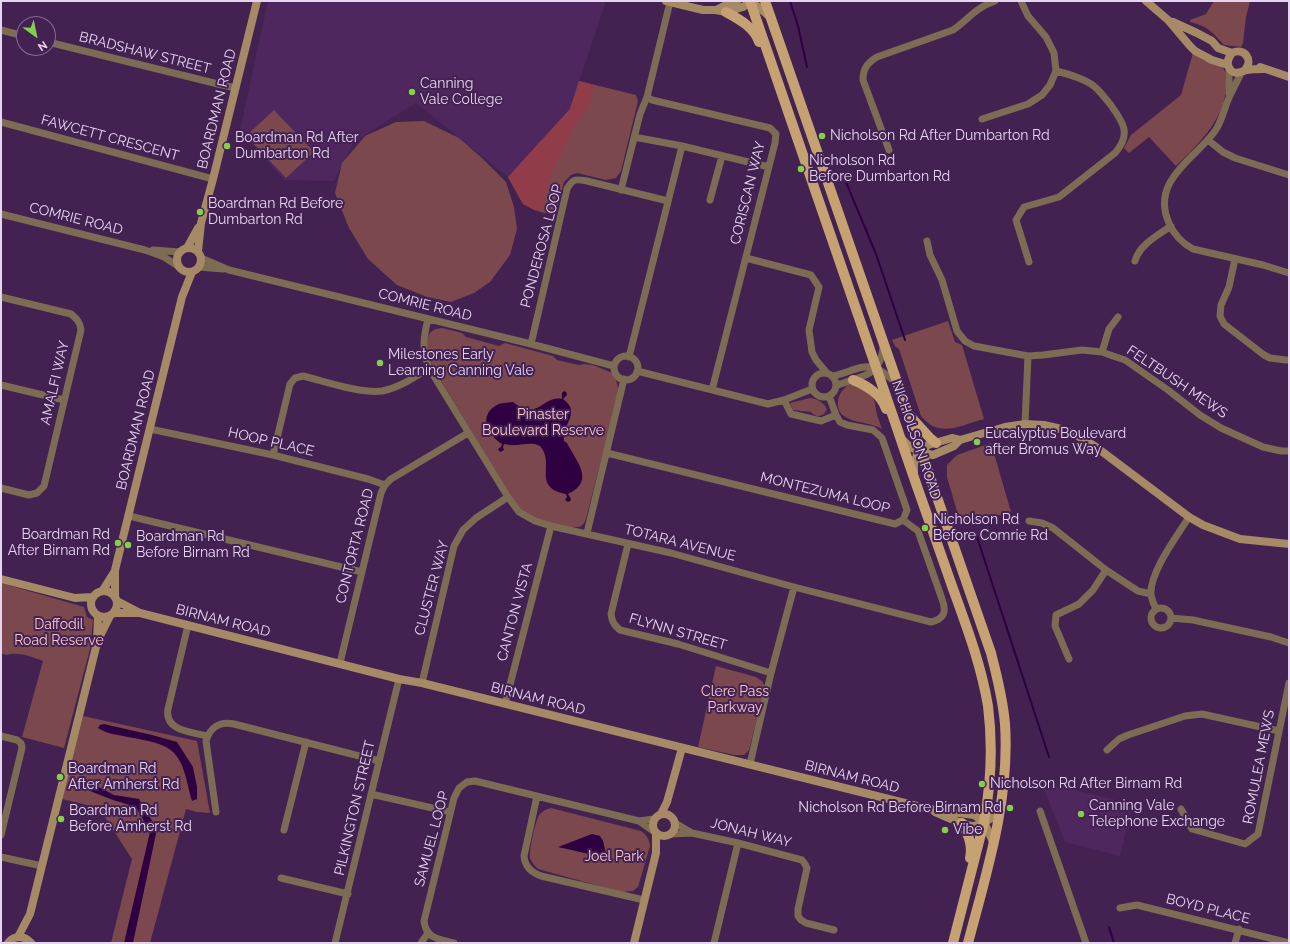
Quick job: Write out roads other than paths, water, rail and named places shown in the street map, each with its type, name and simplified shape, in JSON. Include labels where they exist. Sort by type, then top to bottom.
[{"type":"main road","name":"NICHOLSON ROAD","points":[[750,1],[975,652],[985,692],[990,730],[991,772],[984,822],[953,943]]},
{"type":"main road","name":"NICHOLSON ROAD","points":[[765,1],[920,452],[991,653],[997,675],[1003,710],[1006,744],[1004,786],[994,845],[968,943]]},
{"type":"main road","points":[[721,11],[737,18],[756,34],[774,90],[786,108]]},
{"type":"main road","points":[[853,380],[866,385],[875,393],[885,405],[889,420],[899,435]]},
{"type":"main road","points":[[907,412],[936,443]]},
{"type":"main road","points":[[949,943],[972,850],[968,833],[962,823]]},
{"type":"street","name":"BOARDMAN ROAD","points":[[182,297],[196,269],[200,254],[201,224],[257,1]]},
{"type":"street","points":[[621,190],[640,114],[646,97],[668,1],[703,10],[721,11],[743,7],[750,1],[766,13],[771,19]]},
{"type":"street","points":[[721,11],[724,6],[737,1]]},
{"type":"street","points":[[889,150],[863,80],[863,72],[865,68],[870,61],[877,57],[952,30],[962,24],[974,12],[984,5],[995,1]]},
{"type":"street","points":[[982,119],[1028,104],[1042,95],[1050,85],[1056,71],[1054,53],[1046,37],[1028,16],[1022,1]]},
{"type":"street","points":[[1146,1],[1168,20],[1190,46],[1212,60],[1229,66],[1233,72],[1263,69]]},
{"type":"street","points":[[1168,20],[1198,33],[1212,41],[1218,48],[1232,53],[1244,53],[1249,61],[1263,69],[1289,77]]},
{"type":"street","points":[[1,30],[16,34]]},
{"type":"street","name":"BRADSHAW STREET","points":[[56,44],[236,88]]},
{"type":"street","points":[[1229,98],[1228,60],[1232,53]]},
{"type":"street","points":[[1249,61],[1249,65],[1243,71],[1229,98],[1216,130],[1179,169],[1172,180],[1165,199],[1166,212],[1170,226],[1179,240],[1193,249],[1263,265],[1289,273]]},
{"type":"street","points":[[1029,262],[1016,220],[1024,207],[1059,197],[1115,153],[1121,146],[1124,138],[1124,128],[1120,118],[1102,94],[1091,84],[1077,76],[1056,71]]},
{"type":"street","name":"CORISCAN WAY","points":[[646,97],[652,100],[770,128],[776,134],[775,143],[712,390]]},
{"type":"street","name":"FAWCETT CRESCENT","points":[[1,122],[213,179]]},
{"type":"street","points":[[634,137],[682,146],[769,167]]},
{"type":"street","points":[[1208,140],[1235,158],[1289,175]]},
{"type":"street","points":[[629,357],[682,146]]},
{"type":"street","points":[[710,200],[722,156]]},
{"type":"street","name":"PONDEROSA LOOP","points":[[531,344],[567,189],[571,182],[577,180],[587,181],[668,201]]},
{"type":"street","name":"COMRIE ROAD","points":[[1,214],[145,250],[164,257],[180,267]]},
{"type":"street","name":"BOARDMAN ROAD","points":[[92,597],[99,591],[103,590],[115,570],[182,297],[183,275],[177,258],[201,224]]},
{"type":"street","points":[[1136,260],[1137,256],[1144,247],[1170,226]]},
{"type":"street","name":"FELTBUSH MEWS","points":[[927,241],[930,255],[942,280],[955,326],[962,338],[969,344],[1028,356],[1082,350],[1102,352],[1126,360],[1200,415],[1222,428],[1263,447],[1289,450]]},
{"type":"street","points":[[184,250],[194,248],[200,254]]},
{"type":"street","name":"COMRIE ROAD","points":[[145,250],[184,250]]},
{"type":"street","name":"COMRIE ROAD","points":[[200,254],[229,270]]},
{"type":"street","points":[[746,258],[812,275],[819,286],[809,330],[812,352],[816,360],[826,372],[833,376],[836,381],[836,386],[833,393],[829,396],[818,396],[812,389],[812,383],[816,375],[816,360]]},
{"type":"street","points":[[1235,259],[1229,287],[1220,310],[1222,320],[1230,329],[1264,355],[1270,358],[1286,360]]},
{"type":"street","points":[[180,267],[188,272],[196,269]]},
{"type":"street","name":"COMRIE ROAD","points":[[196,269],[229,270],[531,344],[614,366]]},
{"type":"street","name":"AMALFI WAY","points":[[1,297],[71,314],[80,323],[81,330],[44,486],[37,493],[29,495],[1,488]]},
{"type":"street","points":[[1102,352],[1109,329],[1118,317]]},
{"type":"street","name":"TOTARA AVENUE","points":[[428,319],[425,332],[424,349],[429,368],[508,498],[519,512],[535,521],[551,526],[671,553],[794,587],[931,622],[938,620],[942,618],[945,606],[918,531],[903,520]]},
{"type":"street","points":[[836,386],[868,375],[876,368],[882,354],[884,344]]},
{"type":"street","points":[[1025,424],[1028,356]]},
{"type":"street","points":[[622,357],[629,357],[636,362],[637,371],[630,379],[624,379],[615,374],[614,366],[618,359],[622,357]]},
{"type":"street","points":[[833,376],[842,375],[865,366],[876,368],[898,385]]},
{"type":"street","points":[[273,455],[290,384],[295,378],[303,376],[365,391],[382,391],[398,386],[429,368]]},
{"type":"street","points":[[637,371],[768,404],[784,400],[812,389]]},
{"type":"street","points":[[816,375],[826,372]]},
{"type":"street","points":[[587,533],[624,379]]},
{"type":"street","points":[[1,385],[64,400]]},
{"type":"street","points":[[784,400],[791,414],[821,421],[836,415],[829,396]]},
{"type":"street","name":"MONTEZUMA LOOP","points":[[607,453],[895,524],[903,520],[907,510],[882,438],[873,430],[847,426],[840,422],[836,415]]},
{"type":"street","points":[[899,435],[910,447],[920,452],[933,455],[954,446],[960,440],[1005,427],[1025,424],[1044,425],[1056,428],[1078,436],[1096,447],[1189,517],[1203,525],[1240,539],[1289,544]]},
{"type":"street","name":"HOOP PLACE","points":[[150,429],[273,455],[368,479],[384,485]]},
{"type":"street","name":"CONTORTA ROAD","points":[[340,663],[384,485],[391,479],[468,433]]},
{"type":"street","points":[[914,477],[914,463],[917,455],[928,445],[952,438],[960,440]]},
{"type":"street","name":"CLUSTER WAY","points":[[422,683],[454,546],[463,530],[476,518],[508,498]]},
{"type":"street","points":[[129,516],[362,572]]},
{"type":"street","points":[[1156,609],[1151,594],[1152,585],[1159,566],[1189,517]]},
{"type":"street","points":[[1029,521],[1042,523],[1053,528],[1106,570],[1138,591],[1151,594]]},
{"type":"street","name":"CANTON VISTA","points":[[505,704],[551,526]]},
{"type":"street","name":"FLYNN STREET","points":[[628,544],[610,614],[613,623],[620,630],[678,644],[771,673]]},
{"type":"street","name":"BOARDMAN ROAD","points":[[96,642],[116,610],[115,570]]},
{"type":"street","points":[[1069,659],[1055,626],[1056,615],[1079,604],[1093,590],[1106,570]]},
{"type":"street","points":[[1,579],[75,598],[92,597],[90,605],[92,609]]},
{"type":"street","points":[[750,764],[771,673],[794,587]]},
{"type":"street","points":[[103,590],[110,592],[116,598]]},
{"type":"street","points":[[75,598],[92,609],[98,616],[104,617],[112,615]]},
{"type":"street","name":"BIRNAM ROAD","points":[[116,598],[140,613],[399,679],[422,683],[750,764],[929,810],[973,826],[984,822]]},
{"type":"street","points":[[1159,608],[1165,609],[1171,618],[1170,622],[1166,626],[1160,628],[1152,623],[1151,617],[1156,609],[1159,608]]},
{"type":"street","name":"BIRNAM ROAD","points":[[112,615],[140,613]]},
{"type":"street","name":"BOARDMAN ROAD","points":[[30,942],[22,937],[18,937],[30,914],[42,866],[96,642],[98,616]]},
{"type":"street","points":[[1171,618],[1193,620],[1271,637],[1289,643]]},
{"type":"street","points":[[188,625],[167,715],[171,724],[177,728],[207,736]]},
{"type":"street","name":"PILKINGTON STREET","points":[[335,943],[399,679]]},
{"type":"street","name":"ROMULEA MEWS","points":[[1181,809],[1192,829],[1245,844],[1258,834],[1289,683]]},
{"type":"street","points":[[1107,750],[1119,739],[1128,735],[1193,714],[1202,714],[1279,731]]},
{"type":"street","points":[[216,812],[206,745],[207,736],[213,728],[218,725],[227,723],[379,761]]},
{"type":"street","points":[[1,736],[17,740],[21,743],[22,748],[1,835]]},
{"type":"street","points":[[284,830],[306,742]]},
{"type":"street","points":[[994,845],[984,822],[991,819],[995,815],[999,786],[1000,760],[1006,744]]},
{"type":"street","points":[[665,818],[667,802],[682,748]]},
{"type":"street","name":"SAMUEL LOOP","points":[[428,933],[425,926],[425,917],[455,792],[468,782],[475,781],[639,821],[665,818]]},
{"type":"street","points":[[371,794],[450,812]]},
{"type":"street","points":[[537,796],[524,856],[525,864],[530,871],[541,876],[644,900]]},
{"type":"street","name":"BIRNAM ROAD","points":[[929,810],[974,815],[984,822]]},
{"type":"street","points":[[1040,811],[1086,943]]},
{"type":"street","points":[[634,943],[656,853],[655,832],[652,822],[665,818]]},
{"type":"street","points":[[656,853],[675,827],[665,818]]},
{"type":"street","name":"JONAH WAY","points":[[665,818],[692,833],[738,843],[802,860],[806,864],[807,868],[798,909],[798,916],[806,923],[834,930]]},
{"type":"street","name":"SAMUEL LOOP","points":[[639,821],[655,832]]},
{"type":"street","points":[[655,832],[660,836],[669,835]]},
{"type":"street","name":"JONAH WAY","points":[[669,835],[692,833]]},
{"type":"street","points":[[714,943],[738,843]]},
{"type":"street","points":[[1,857],[42,866]]},
{"type":"street","points":[[281,878],[348,894]]},
{"type":"street","name":"BOYD PLACE","points":[[1120,908],[1137,905],[1238,929],[1289,943]]},
{"type":"street","name":"BOARDMAN ROAD","points":[[30,914],[30,942]]},
{"type":"street","points":[[1235,943],[1238,929]]},
{"type":"street","points":[[421,943],[428,933],[435,938],[454,943]]},
{"type":"street","points":[[6,942],[18,937]]},
{"type":"waterway","points":[[790,1],[798,26],[807,67]]},
{"type":"waterway","points":[[843,175],[876,254],[905,340]]},
{"type":"waterway","points":[[977,537],[1049,757]]},
{"type":"waterway","points":[[1109,927],[1114,943]]},
{"type":"place","name":"Canning Vale College","points":[[412,92]]},
{"type":"place","name":"Nicholson Rd After Dumbarton Rd","points":[[822,136]]},
{"type":"place","name":"Boardman Rd After Dumbarton Rd","points":[[227,146]]},
{"type":"place","name":"Nicholson Rd Before Dumbarton Rd","points":[[801,169]]},
{"type":"place","name":"Boardman Rd Before Dumbarton Rd","points":[[200,212]]},
{"type":"place","name":"Milestones Early Learning Canning Vale","points":[[380,363]]},
{"type":"place","name":"Eucalyptus Boulevard after Bromus Way","points":[[977,442]]},
{"type":"place","name":"Nicholson Rd Before Comrie Rd","points":[[925,528]]},
{"type":"place","name":"Boardman Rd After Birnam Rd","points":[[118,543]]},
{"type":"place","name":"Boardman Rd Before Birnam Rd","points":[[128,545]]},
{"type":"place","name":"Boardman Rd After Amherst Rd","points":[[60,777]]},
{"type":"place","name":"Nicholson Rd After Birnam Rd","points":[[982,784]]},
{"type":"place","name":"Nicholson Rd Before Birnam Rd","points":[[1010,808]]},
{"type":"place","name":"Canning Vale Telephone Exchange","points":[[1081,814]]},
{"type":"place","name":"Boardman Rd Before Amherst Rd","points":[[61,819]]},
{"type":"place","name":"Vibe","points":[[945,830]]},
{"type":"park label","name":"Pinaster Boulevard Reserve","points":[[543,424]]},
{"type":"park label","name":"Daffodil Road Reserve","points":[[59,634]]},
{"type":"park label","name":"Clere Pass Parkway","points":[[735,700]]},
{"type":"park label","name":"Joel Park","points":[[614,857]]}]
